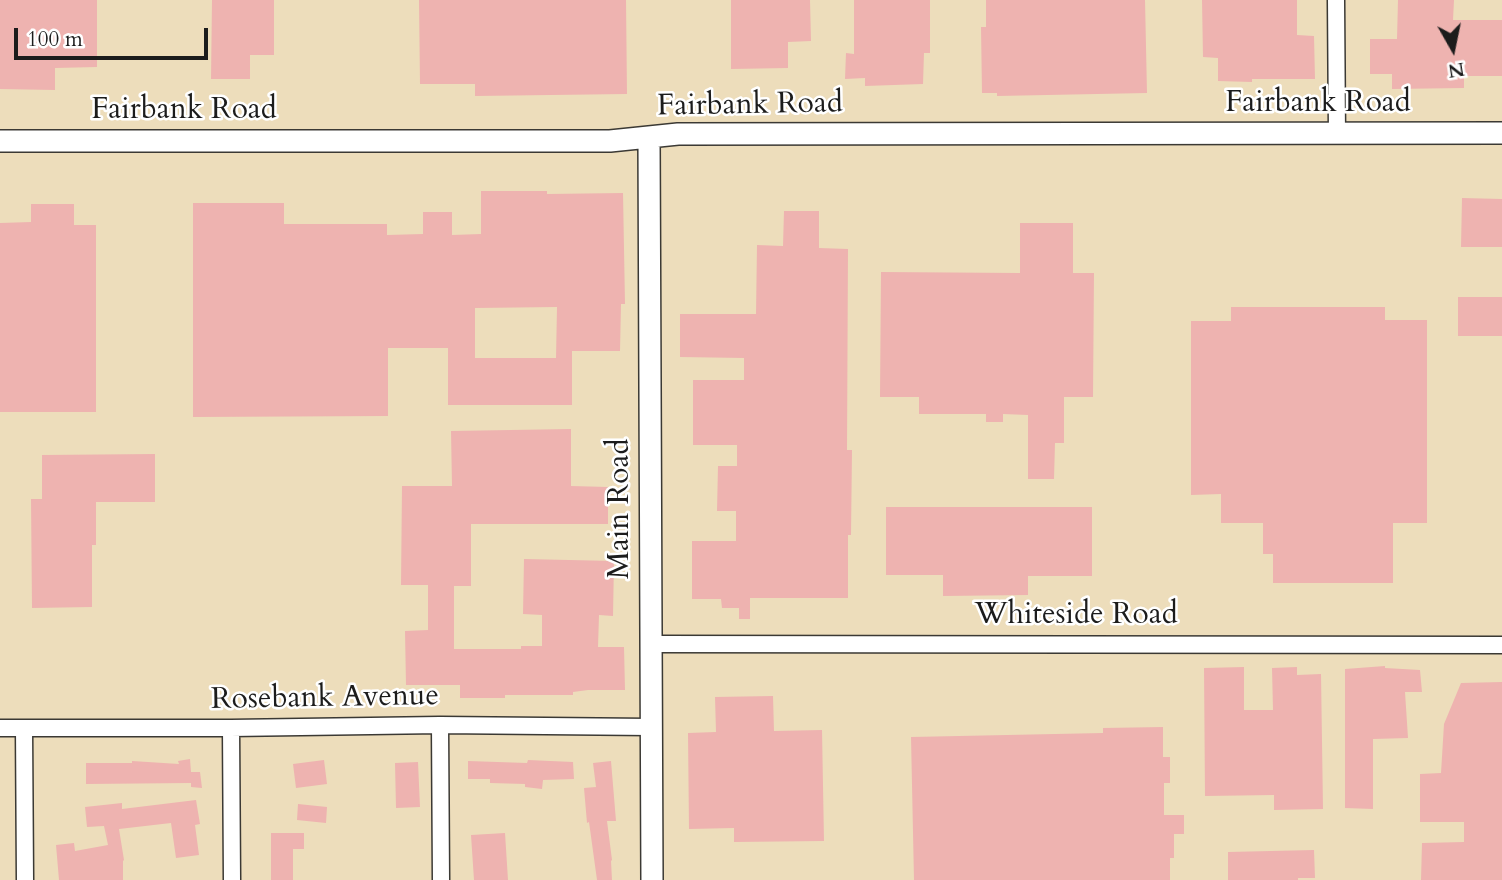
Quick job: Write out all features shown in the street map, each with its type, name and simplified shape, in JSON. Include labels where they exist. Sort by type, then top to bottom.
[{"type":"main road","name":"Fairbank Road","points":[[0,141],[610,141],[678,134],[1502,134]]},
{"type":"main road","name":"Main Road","points":[[649,137],[652,880]]},
{"type":"street","points":[[1336,0],[1338,134]]},
{"type":"street","name":"Whiteside Road","points":[[651,644],[1502,645]]},
{"type":"street","points":[[440,725],[441,880]]},
{"type":"street","name":"Rosebank Avenue","points":[[0,728],[440,725],[651,727]]},
{"type":"street","points":[[24,728],[25,880]]},
{"type":"street","points":[[231,728],[232,880]]},
{"type":"building","points":[[0,0],[97,0],[97,67],[55,68],[55,90],[0,89]]},
{"type":"building","points":[[212,0],[274,0],[274,55],[250,55],[250,79],[211,79]]},
{"type":"building","points":[[419,0],[626,0],[627,94],[475,96],[475,84],[420,84]]},
{"type":"building","points":[[731,0],[810,0],[811,41],[788,42],[788,68],[731,69]]},
{"type":"building","points":[[854,0],[930,0],[930,53],[924,53],[923,84],[865,86],[865,78],[845,79],[846,53],[854,54]]},
{"type":"building","points":[[986,0],[1145,0],[1147,93],[997,96],[997,93],[982,93],[981,27],[986,27]]},
{"type":"building","points":[[1202,0],[1297,0],[1297,35],[1314,36],[1315,79],[1218,81],[1218,58],[1203,57]]},
{"type":"building","points":[[1398,0],[1454,0],[1453,20],[1502,20],[1502,76],[1464,76],[1464,88],[1392,89],[1392,74],[1370,74],[1370,39],[1397,39]]},
{"type":"building","points":[[481,191],[623,193],[625,304],[621,304],[620,351],[572,351],[572,405],[448,405],[448,348],[388,348],[388,416],[193,417],[193,203],[284,203],[284,224],[387,224],[387,235],[423,234],[423,212],[452,212],[452,235],[481,234]],"holes":[[[557,307],[556,358],[475,358],[475,308]]]},
{"type":"building","points":[[1462,198],[1502,199],[1502,247],[1461,247]]},
{"type":"building","points":[[31,204],[74,204],[74,225],[96,225],[96,412],[0,412],[0,223],[31,222]]},
{"type":"building","points":[[784,211],[819,211],[819,248],[848,249],[847,450],[852,450],[848,598],[750,598],[750,619],[739,619],[739,608],[722,608],[721,599],[692,599],[692,541],[736,541],[736,511],[717,511],[718,466],[737,466],[737,445],[693,445],[693,380],[744,380],[744,358],[680,357],[680,314],[756,314],[757,245],[783,246]]},
{"type":"building","points":[[1020,223],[1073,223],[1073,273],[1094,273],[1093,397],[1064,397],[1064,443],[1055,443],[1054,479],[1028,479],[1028,415],[1003,414],[1003,422],[986,422],[986,414],[919,414],[919,397],[880,397],[881,272],[1020,273]]},
{"type":"building","points":[[1458,297],[1502,297],[1502,336],[1458,336]]},
{"type":"building","points":[[1231,307],[1385,307],[1385,320],[1427,320],[1427,523],[1393,523],[1393,583],[1273,583],[1273,554],[1263,554],[1263,523],[1221,523],[1221,494],[1191,495],[1191,321],[1231,321]]},
{"type":"building","points":[[571,429],[571,486],[608,487],[608,524],[471,524],[471,586],[454,586],[454,649],[521,649],[521,646],[542,646],[542,615],[523,614],[524,559],[614,561],[613,616],[599,615],[598,647],[624,647],[625,690],[588,690],[573,692],[573,695],[460,698],[460,685],[406,685],[405,631],[428,630],[428,585],[401,585],[402,486],[452,486],[451,431]]},
{"type":"building","points":[[155,454],[155,502],[96,502],[96,545],[92,545],[92,607],[32,608],[31,499],[42,499],[42,455]]},
{"type":"building","points":[[886,507],[1092,507],[1092,576],[1028,576],[1028,595],[943,596],[943,575],[886,575]]},
{"type":"building","points":[[1385,666],[1420,670],[1422,692],[1405,692],[1408,738],[1373,739],[1373,809],[1345,808],[1345,669]]},
{"type":"building","points":[[1244,667],[1244,710],[1273,710],[1272,668],[1297,667],[1297,675],[1321,674],[1323,809],[1274,810],[1274,795],[1205,796],[1204,668]]},
{"type":"building","points":[[1502,682],[1502,880],[1421,880],[1422,843],[1464,842],[1464,822],[1420,822],[1420,774],[1441,773],[1444,724],[1461,683]]},
{"type":"building","points":[[773,696],[774,731],[822,730],[824,841],[734,842],[734,828],[689,829],[688,733],[716,732],[715,697]]},
{"type":"building","points":[[1163,727],[1163,757],[1170,757],[1170,783],[1164,783],[1164,815],[1184,815],[1184,834],[1174,834],[1170,880],[914,880],[911,737],[1103,733],[1103,728]]},
{"type":"building","points":[[190,759],[191,772],[200,772],[202,788],[191,787],[191,783],[86,784],[86,763],[132,761],[179,764],[178,761]]},
{"type":"building","points":[[324,760],[327,784],[296,788],[293,764]]},
{"type":"building","points":[[528,760],[573,762],[574,779],[543,780],[542,789],[525,787],[525,784],[490,783],[490,779],[468,779],[468,761],[527,763]]},
{"type":"building","points":[[611,761],[616,821],[607,821],[612,880],[597,880],[584,788],[596,787],[593,763]]},
{"type":"building","points":[[418,762],[420,807],[396,808],[395,763]]},
{"type":"building","points":[[196,800],[200,824],[195,825],[199,855],[176,858],[171,823],[119,829],[124,860],[123,880],[59,880],[56,845],[74,843],[75,851],[108,845],[104,826],[87,827],[85,807],[122,803],[122,809]]},
{"type":"building","points":[[298,804],[327,807],[326,823],[297,820]]},
{"type":"building","points":[[271,833],[304,833],[304,849],[293,849],[293,880],[271,880]]},
{"type":"building","points":[[505,833],[508,880],[474,880],[471,835]]},
{"type":"building","points":[[1314,850],[1315,878],[1228,880],[1228,852]]}]
